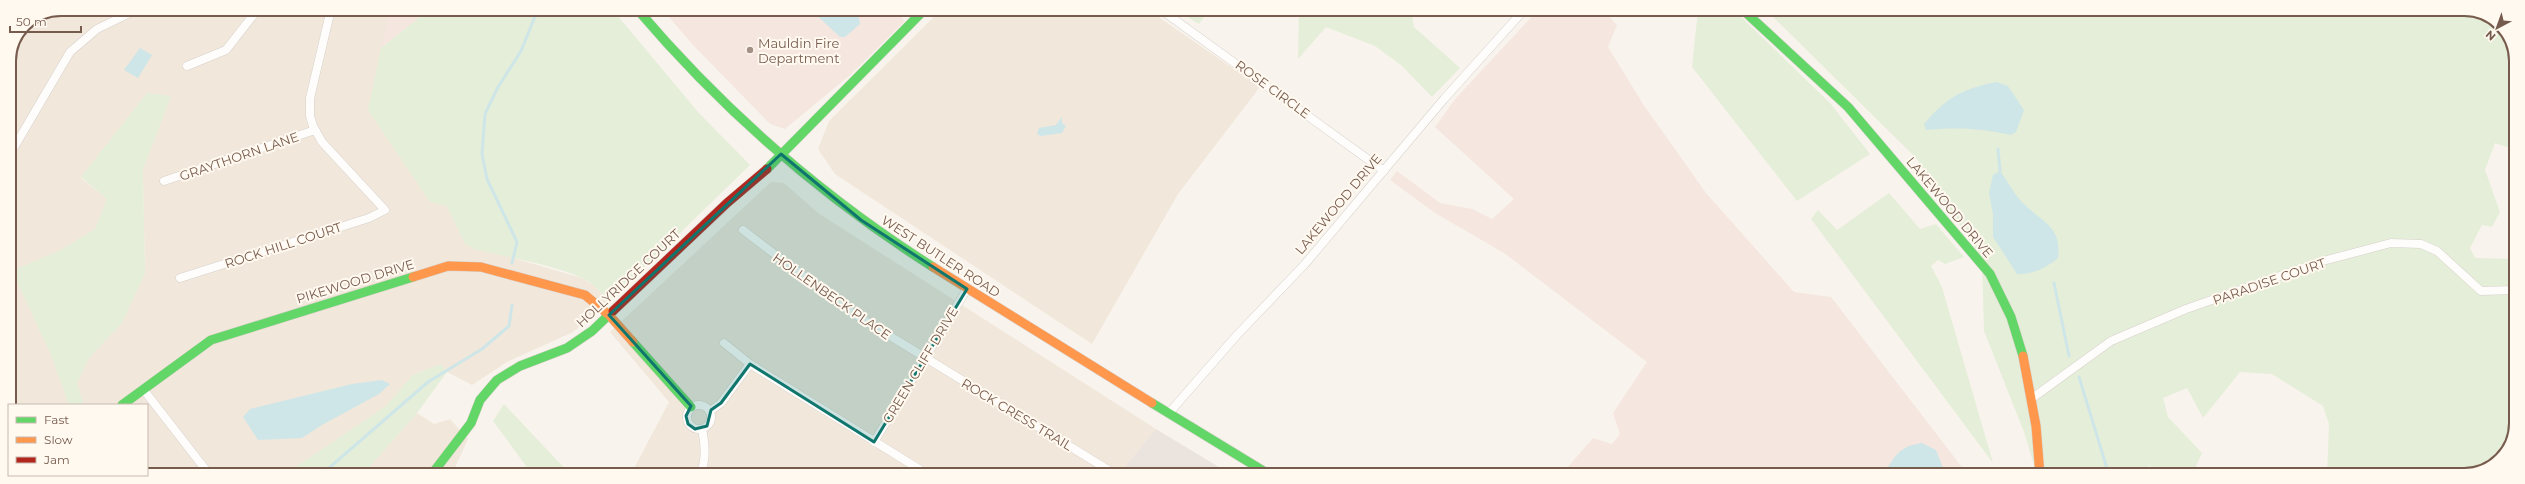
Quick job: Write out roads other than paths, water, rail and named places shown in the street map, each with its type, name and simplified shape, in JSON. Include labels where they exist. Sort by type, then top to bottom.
[{"type":"street","points":[[16,144],[70,52],[98,29],[124,16]]},
{"type":"street","points":[[187,66],[226,50],[253,16]]},
{"type":"street","points":[[314,130],[310,116],[310,98],[329,16]]},
{"type":"street","name":"WEST BUTLER ROAD","points":[[643,16],[710,90],[816,186],[861,220],[967,289],[1260,468]]},
{"type":"street","name":"HOLLYRIDGE COURT","points":[[436,468],[452,445],[471,423],[480,400],[497,380],[520,366],[567,348],[609,316],[781,154],[918,16]]},
{"type":"street","name":"ROSE CIRCLE","points":[[1170,16],[1384,171]]},
{"type":"street","name":"LAKEWOOD DRIVE","points":[[1169,413],[1237,335],[1305,264],[1444,99],[1519,16]]},
{"type":"street","name":"LAKEWOOD DRIVE","points":[[1749,16],[1848,107],[1993,278],[2002,292],[2009,310],[2031,399],[2039,468]]},
{"type":"street","name":"GRAYTHORN LANE","points":[[164,181],[314,130]]},
{"type":"street","name":"ROCK HILL COURT","points":[[180,278],[369,218],[385,210],[314,130]]},
{"type":"street","name":"HOLLENBECK PLACE","points":[[742,230],[851,312],[924,358]]},
{"type":"street","name":"PARADISE COURT","points":[[2031,399],[2111,341],[2186,309],[2323,261],[2392,243],[2421,244],[2437,251],[2481,291],[2509,290]]},
{"type":"street","name":"PIKEWOOD DRIVE","points":[[123,404],[211,340],[448,266],[481,267],[585,295],[609,316],[691,407]]},
{"type":"street","name":"GREEN CLIFF DRIVE","points":[[874,442],[967,289]]},
{"type":"street","points":[[724,343],[750,364],[917,468]]},
{"type":"street","name":"ROCK CRESS TRAIL","points":[[924,358],[1105,468]]},
{"type":"street","points":[[710,410],[721,403],[750,364]]},
{"type":"street","points":[[142,389],[204,468]]},
{"type":"street","points":[[700,404],[710,410],[710,423],[702,429],[695,429],[688,424],[686,416],[691,407],[700,404]]},
{"type":"street","points":[[701,468],[705,442],[702,429]]},
{"type":"water","points":[[818,16],[858,16],[860,24],[845,37],[840,37]]},
{"type":"water","points":[[140,48],[152,55],[138,78],[124,70]]},
{"type":"water","points":[[1996,82],[2008,86],[2024,110],[2016,132],[2011,135],[1968,129],[1926,130],[1924,124],[1940,107],[1948,101],[1964,91]]},
{"type":"water","points":[[1062,117],[1062,123],[1066,126],[1062,133],[1041,136],[1037,134],[1039,128],[1056,125]]},
{"type":"water","points":[[2000,171],[2021,201],[2050,226],[2054,232],[2057,239],[2058,258],[2044,268],[2033,272],[2017,274],[1993,237],[1993,215],[1989,193],[1993,175]]},
{"type":"water","points":[[382,380],[390,384],[379,394],[322,425],[302,438],[258,440],[243,417],[250,409],[352,384]]},
{"type":"water","points":[[1922,443],[1936,450],[1943,468],[1888,468],[1898,453],[1914,444]]},
{"type":"waterway","points":[[512,263],[517,242],[487,179],[482,154],[485,114],[498,87],[521,51],[535,16]]},
{"type":"waterway","points":[[1998,149],[2000,171]]},
{"type":"waterway","points":[[2054,283],[2069,356]]},
{"type":"waterway","points":[[329,468],[428,382],[482,349],[509,326],[512,305]]},
{"type":"waterway","points":[[2079,377],[2107,468]]},
{"type":"place","name":"Mauldin Fire Department","points":[[750,50]]}]
